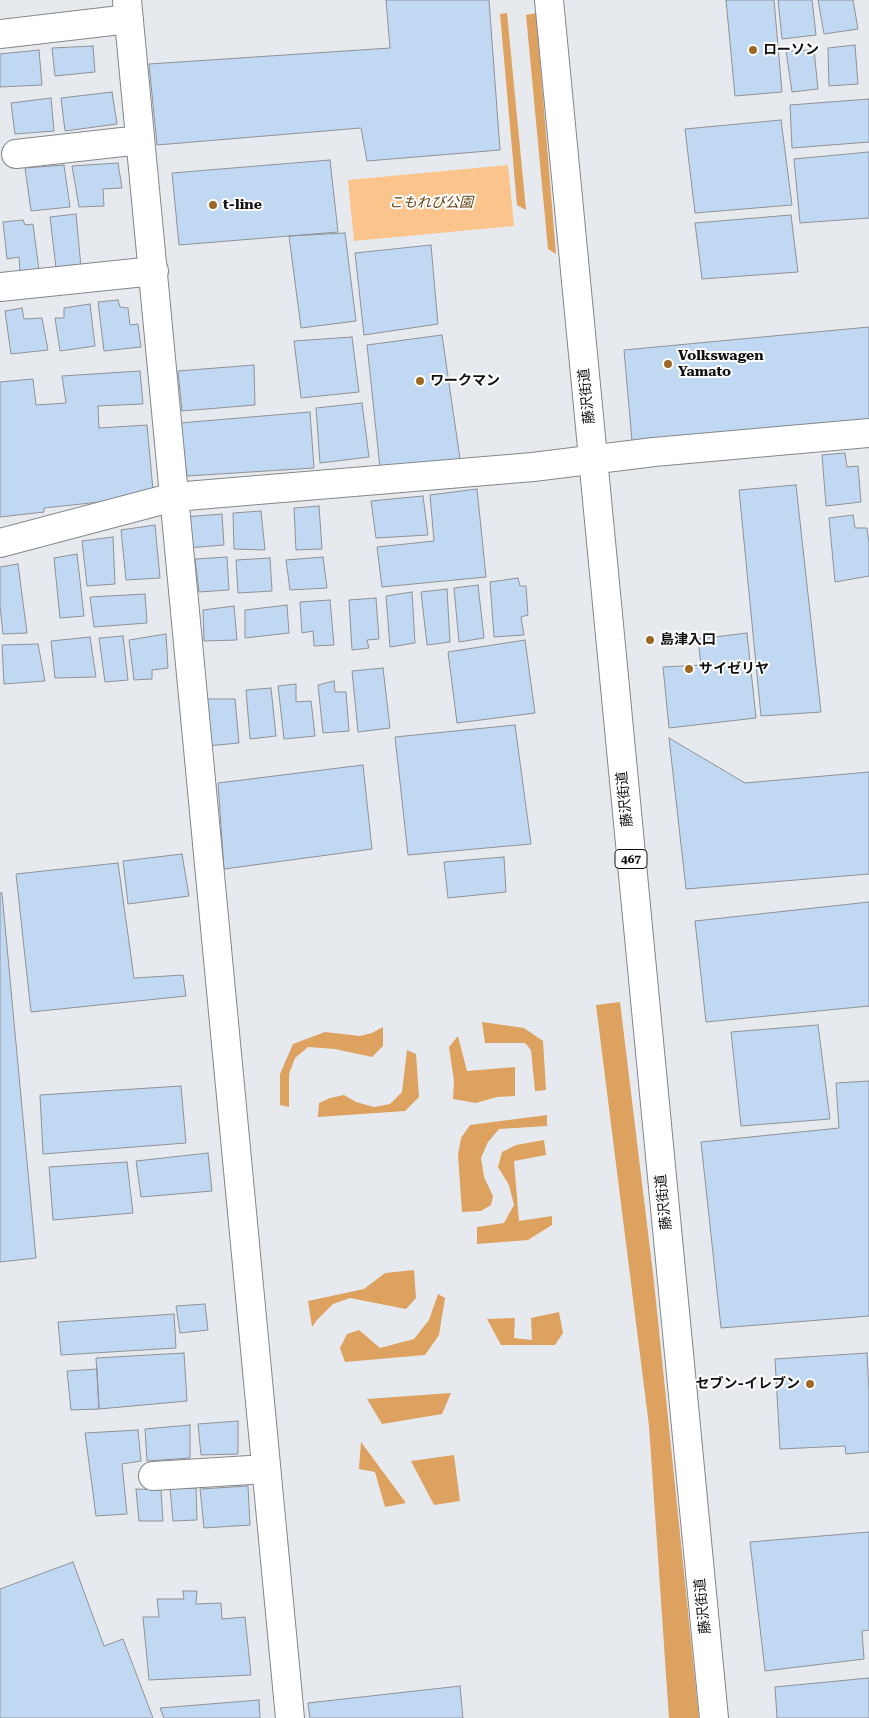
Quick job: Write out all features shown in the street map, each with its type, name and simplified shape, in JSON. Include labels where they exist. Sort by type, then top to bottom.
[{"type":"main road","name":"藤沢街道","points":[[549,0],[714,1718]]},
{"type":"main road","points":[[0,34],[128,9],[290,1718]]},
{"type":"main road","points":[[16,154],[140,140]]},
{"type":"main road","points":[[0,287],[154,271]]},
{"type":"main road","points":[[0,544],[174,497],[533,467],[593,459],[869,432]]},
{"type":"main road","points":[[153,1476],[266,1469]]},
{"type":"green space","name":"こもれび公園","points":[[508,165],[514,226],[354,241],[348,180]]},
{"type":"shaded area","points":[[507,13],[526,210],[517,205],[500,14]]},
{"type":"shaded area","points":[[536,13],[556,254],[548,249],[526,15]]},
{"type":"shaded area","points":[[620,1002],[654,1282],[699,1718],[669,1718],[649,1426],[596,1005]]},
{"type":"shaded area","points":[[482,1022],[524,1028],[543,1041],[546,1090],[535,1091],[531,1050],[525,1043],[485,1043]]},
{"type":"shaded area","points":[[383,1027],[383,1046],[372,1057],[335,1049],[308,1047],[295,1058],[289,1074],[289,1107],[280,1105],[280,1074],[293,1044],[325,1032],[360,1036],[372,1033]]},
{"type":"shaded area","points":[[458,1036],[467,1071],[515,1067],[515,1096],[497,1097],[476,1103],[453,1099],[454,1081],[449,1047]]},
{"type":"shaded area","points":[[407,1050],[416,1054],[419,1097],[405,1111],[318,1117],[319,1103],[344,1095],[356,1102],[374,1107],[390,1104],[402,1092]]},
{"type":"shaded area","points":[[547,1115],[547,1126],[499,1129],[488,1142],[481,1158],[484,1177],[493,1196],[491,1205],[481,1211],[462,1212],[458,1155],[461,1138],[470,1125]]},
{"type":"shaded area","points":[[544,1140],[546,1155],[514,1161],[519,1221],[552,1216],[552,1225],[528,1240],[477,1244],[477,1227],[504,1223],[514,1205],[509,1185],[498,1167],[502,1152],[516,1145]]},
{"type":"shaded area","points":[[414,1270],[416,1298],[406,1309],[350,1298],[333,1304],[312,1327],[308,1301],[364,1289],[385,1273]]},
{"type":"shaded area","points":[[438,1294],[445,1298],[439,1335],[425,1355],[345,1362],[340,1348],[347,1334],[359,1330],[380,1348],[414,1339],[429,1320]]},
{"type":"shaded area","points":[[559,1312],[563,1333],[555,1345],[501,1345],[487,1319],[515,1318],[514,1338],[532,1340],[531,1318]]},
{"type":"shaded area","points":[[451,1393],[442,1414],[382,1424],[367,1399]]},
{"type":"shaded area","points":[[361,1442],[406,1503],[385,1507],[375,1472],[359,1469]]},
{"type":"shaded area","points":[[454,1455],[460,1501],[434,1505],[411,1461]]},
{"type":"building","points":[[386,0],[489,0],[500,150],[367,161],[361,128],[157,145],[149,64],[390,48]]},
{"type":"building","points":[[726,0],[774,0],[782,92],[735,96]]},
{"type":"building","points":[[778,0],[812,0],[816,35],[782,39]]},
{"type":"building","points":[[818,0],[853,0],[858,29],[824,34]]},
{"type":"building","points":[[855,45],[858,84],[829,86],[828,48]]},
{"type":"building","points":[[93,46],[95,72],[55,76],[52,48]]},
{"type":"building","points":[[39,50],[42,85],[0,87],[0,54]]},
{"type":"building","points":[[814,50],[818,89],[792,92],[786,51]]},
{"type":"building","points":[[112,92],[117,124],[65,131],[61,98]]},
{"type":"building","points":[[51,98],[54,131],[15,134],[11,103]]},
{"type":"building","points":[[869,99],[869,142],[792,148],[790,105]]},
{"type":"building","points":[[781,120],[792,205],[695,213],[685,129]]},
{"type":"building","points":[[869,152],[869,218],[800,223],[794,159]]},
{"type":"building","points":[[330,160],[338,232],[179,245],[172,173]]},
{"type":"building","points":[[118,163],[122,188],[103,189],[104,206],[79,207],[72,166]]},
{"type":"building","points":[[64,165],[70,207],[31,211],[25,168]]},
{"type":"building","points":[[76,214],[81,267],[56,268],[50,217]]},
{"type":"building","points":[[791,215],[798,272],[702,279],[695,223]]},
{"type":"building","points":[[23,220],[25,225],[33,224],[39,270],[20,272],[19,257],[7,259],[3,222]]},
{"type":"building","points":[[345,233],[356,321],[301,328],[289,236]]},
{"type":"building","points":[[431,245],[438,324],[364,335],[355,253]]},
{"type":"building","points":[[118,300],[120,307],[128,308],[130,325],[138,324],[141,347],[104,351],[98,302]]},
{"type":"building","points":[[90,304],[95,346],[60,351],[55,318],[64,318],[64,308]]},
{"type":"building","points":[[22,308],[24,319],[42,318],[48,350],[11,354],[5,311]]},
{"type":"building","points":[[869,327],[869,421],[632,441],[624,350]]},
{"type":"building","points":[[442,335],[460,459],[380,468],[367,345]]},
{"type":"building","points":[[352,337],[359,392],[301,398],[294,341]]},
{"type":"building","points":[[254,365],[255,405],[182,411],[178,371]]},
{"type":"building","points":[[140,371],[143,404],[98,406],[99,428],[147,425],[154,501],[100,506],[100,502],[44,508],[44,512],[0,517],[0,382],[33,379],[36,405],[66,403],[62,376]]},
{"type":"building","points":[[362,403],[369,457],[320,463],[316,408]]},
{"type":"building","points":[[310,412],[314,468],[187,476],[180,423]]},
{"type":"building","points":[[845,453],[847,467],[858,466],[861,502],[826,506],[822,455]]},
{"type":"building","points":[[796,485],[821,712],[761,716],[739,490]]},
{"type":"building","points":[[477,489],[486,577],[382,587],[377,547],[434,541],[430,495]]},
{"type":"building","points":[[423,496],[428,535],[376,538],[371,501]]},
{"type":"building","points":[[319,506],[322,549],[296,550],[294,508]]},
{"type":"building","points":[[261,511],[265,550],[234,549],[233,513]]},
{"type":"building","points":[[222,514],[224,545],[187,548],[184,517]]},
{"type":"building","points":[[853,515],[855,528],[867,528],[869,576],[835,582],[829,518]]},
{"type":"building","points":[[155,525],[160,578],[126,580],[121,530]]},
{"type":"building","points":[[113,537],[115,584],[87,586],[82,541]]},
{"type":"building","points":[[77,554],[84,616],[60,618],[54,558]]},
{"type":"building","points":[[227,557],[229,590],[199,592],[195,559]]},
{"type":"building","points":[[323,557],[327,588],[290,590],[286,560]]},
{"type":"building","points":[[270,558],[272,591],[238,593],[236,560]]},
{"type":"building","points":[[18,564],[27,633],[3,634],[0,606],[0,567]]},
{"type":"building","points":[[518,578],[520,586],[526,586],[528,615],[521,617],[524,635],[494,637],[490,582]]},
{"type":"building","points":[[478,585],[484,638],[459,642],[454,588]]},
{"type":"building","points":[[447,589],[450,642],[427,645],[421,592]]},
{"type":"building","points":[[412,592],[415,643],[390,647],[386,596]]},
{"type":"building","points":[[145,594],[147,623],[94,627],[90,597]]},
{"type":"building","points":[[376,598],[379,639],[367,640],[369,648],[352,650],[349,600]]},
{"type":"building","points":[[330,600],[334,645],[314,646],[313,631],[302,633],[300,602]]},
{"type":"building","points":[[287,605],[289,633],[245,638],[245,610]]},
{"type":"building","points":[[234,606],[237,640],[204,641],[203,610]]},
{"type":"building","points":[[747,633],[756,718],[669,728],[663,667],[701,665],[698,639]]},
{"type":"building","points":[[166,634],[168,668],[152,670],[152,679],[134,680],[129,640]]},
{"type":"building","points":[[123,636],[128,680],[105,682],[99,638]]},
{"type":"building","points":[[90,637],[96,677],[55,678],[51,641]]},
{"type":"building","points":[[525,640],[535,713],[457,723],[448,652]]},
{"type":"building","points":[[38,644],[45,681],[4,684],[2,645]]},
{"type":"building","points":[[383,668],[390,728],[358,732],[352,671]]},
{"type":"building","points":[[334,681],[335,692],[346,692],[349,731],[323,733],[318,685]]},
{"type":"building","points":[[296,684],[296,702],[311,701],[315,736],[284,739],[278,686]]},
{"type":"building","points":[[271,688],[276,736],[250,739],[246,690]]},
{"type":"building","points":[[203,699],[235,699],[239,743],[207,746]]},
{"type":"building","points":[[515,725],[531,844],[408,855],[395,737]]},
{"type":"building","points":[[669,738],[745,783],[869,772],[869,874],[686,889]]},
{"type":"building","points":[[363,765],[372,849],[224,869],[218,783]]},
{"type":"building","points":[[182,854],[189,896],[128,904],[123,861]]},
{"type":"building","points":[[504,857],[506,892],[448,898],[444,862]]},
{"type":"building","points":[[118,863],[134,978],[183,975],[186,996],[31,1012],[16,874]]},
{"type":"building","points":[[0,893],[2,893],[36,1258],[0,1262]]},
{"type":"building","points":[[869,902],[869,1006],[706,1022],[695,921]]},
{"type":"building","points":[[818,1025],[830,1119],[741,1126],[731,1032]]},
{"type":"building","points":[[869,1081],[869,1316],[721,1328],[701,1142],[839,1128],[836,1083]]},
{"type":"building","points":[[181,1086],[186,1143],[43,1154],[40,1095]]},
{"type":"building","points":[[208,1153],[212,1191],[141,1197],[136,1161]]},
{"type":"building","points":[[127,1162],[133,1213],[53,1220],[49,1167]]},
{"type":"building","points":[[205,1304],[208,1330],[180,1333],[176,1306]]},
{"type":"building","points":[[174,1314],[176,1348],[61,1355],[58,1322]]},
{"type":"building","points":[[184,1353],[187,1401],[99,1409],[96,1358]]},
{"type":"building","points":[[867,1353],[869,1452],[846,1454],[845,1446],[780,1449],[775,1359]]},
{"type":"building","points":[[97,1369],[99,1409],[71,1410],[67,1371]]},
{"type":"building","points":[[238,1421],[238,1454],[201,1455],[198,1424]]},
{"type":"building","points":[[190,1425],[190,1458],[147,1461],[145,1429]]},
{"type":"building","points":[[138,1430],[141,1461],[122,1464],[127,1514],[96,1516],[85,1433]]},
{"type":"building","points":[[248,1486],[250,1525],[204,1528],[200,1489]]},
{"type":"building","points":[[170,1488],[196,1488],[197,1520],[173,1521]]},
{"type":"building","points":[[136,1489],[161,1490],[163,1521],[139,1521]]},
{"type":"building","points":[[869,1532],[869,1630],[862,1631],[864,1659],[765,1671],[750,1542]]},
{"type":"building","points":[[73,1562],[104,1646],[123,1639],[153,1718],[0,1718],[0,1589]]},
{"type":"building","points":[[183,1591],[197,1591],[196,1604],[221,1603],[222,1619],[245,1617],[251,1675],[149,1680],[143,1617],[159,1617],[157,1599],[184,1599]]},
{"type":"building","points":[[869,1678],[869,1718],[777,1718],[775,1687]]},
{"type":"building","points":[[460,1686],[463,1718],[310,1718],[308,1703]]},
{"type":"building","points":[[259,1700],[260,1718],[164,1718],[160,1708]]},
{"type":"place","name":"ローソン","points":[[753,50]]},
{"type":"place","name":"t-line","points":[[213,205]]},
{"type":"place","name":"Volkswagen Yamato","points":[[668,364]]},
{"type":"place","name":"ワークマン","points":[[420,381]]},
{"type":"place","name":"島津入口","points":[[650,640]]},
{"type":"place","name":"サイゼリヤ","points":[[689,669]]},
{"type":"place","name":"セブン-イレブン","points":[[810,1384]]}]
